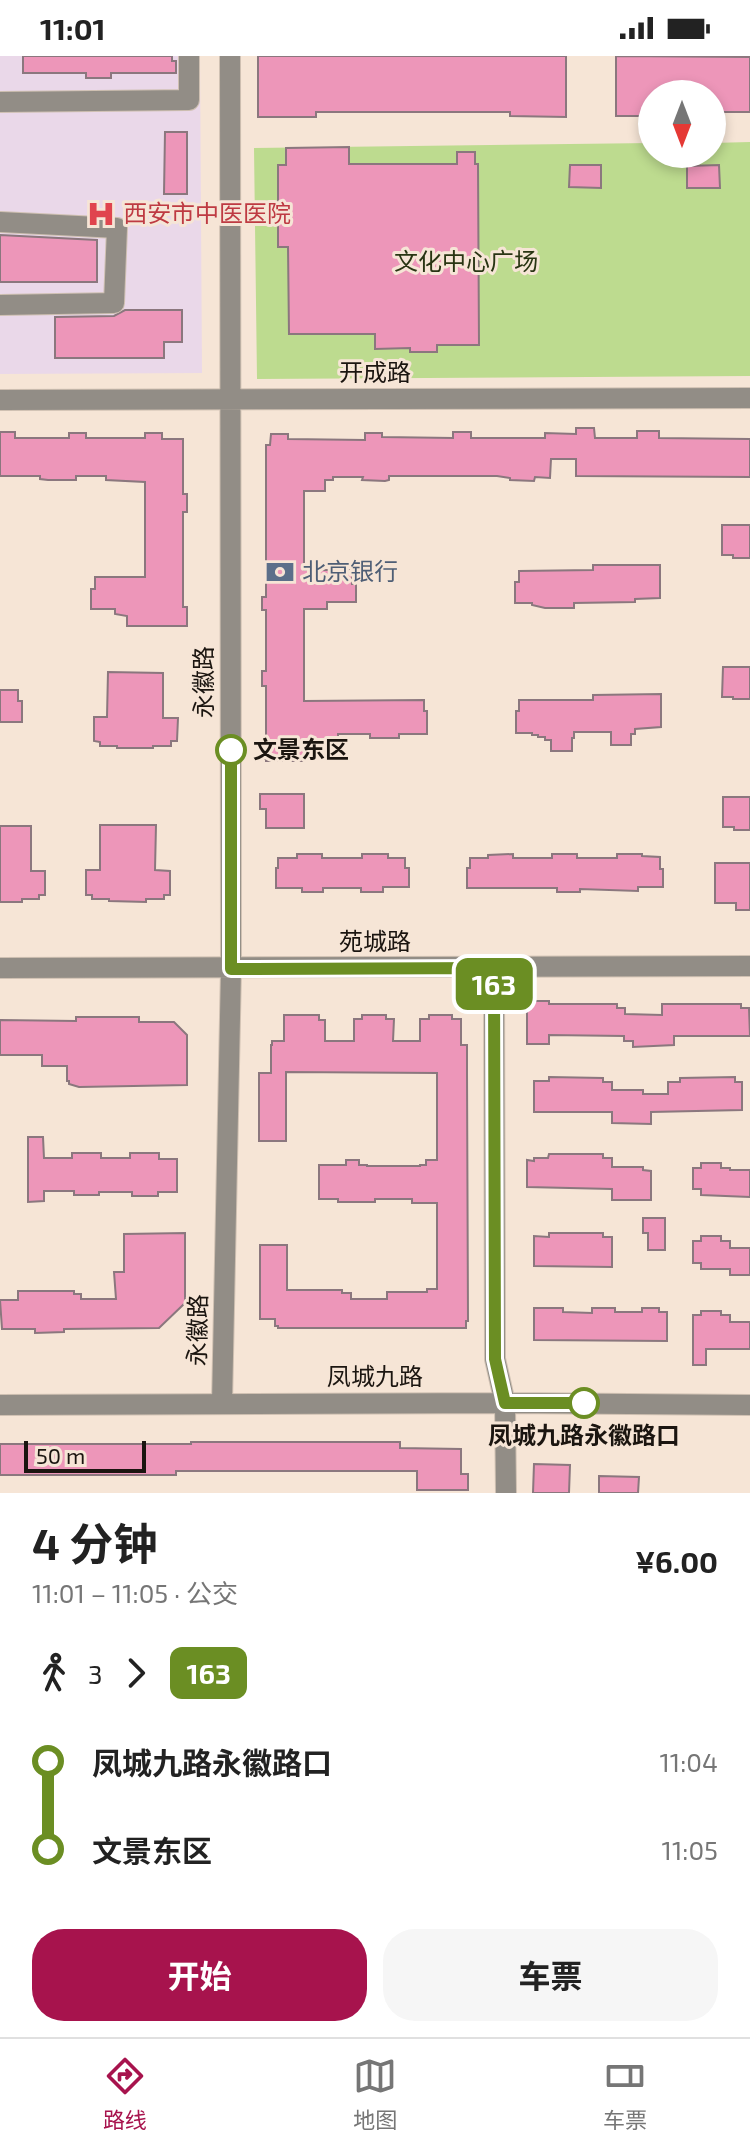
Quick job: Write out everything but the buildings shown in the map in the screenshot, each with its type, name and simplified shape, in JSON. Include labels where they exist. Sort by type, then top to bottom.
[{"type":"street","points":[[0,102],[189,100],[189,56]]},
{"type":"street","name":"永徽路","points":[[222,1404],[231,969],[230,56]]},
{"type":"street","points":[[0,222],[117,228],[114,303],[0,305]]},
{"type":"street","name":"开成路","points":[[0,400],[750,398]]},
{"type":"street","name":"苑城路","points":[[0,968],[750,966]]},
{"type":"street","points":[[494,968],[495,1359],[505,1403],[506,1493]]},
{"type":"street","name":"凤城九路","points":[[0,1405],[750,1405]]},
{"type":"shaded area","name":"西安市中医医院","points":[[0,56],[200,56],[202,373],[0,374]]},
{"type":"green space","name":"文化中心广场","points":[[750,142],[750,376],[257,379],[254,148],[638,143],[638,168],[726,168],[726,143]]},
{"type":"bus line","name":"163","points":[[231,750],[231,969],[494,968],[495,1359],[505,1403],[584,1403]]},
{"type":"place","name":"西安市中医医院","points":[[101,214]]},
{"type":"place","name":"北京银行","points":[[280,572]]},
{"type":"place","name":"文景东区","points":[[231,750]]},
{"type":"place","name":"凤城九路永徽路口","points":[[584,1403]]}]
